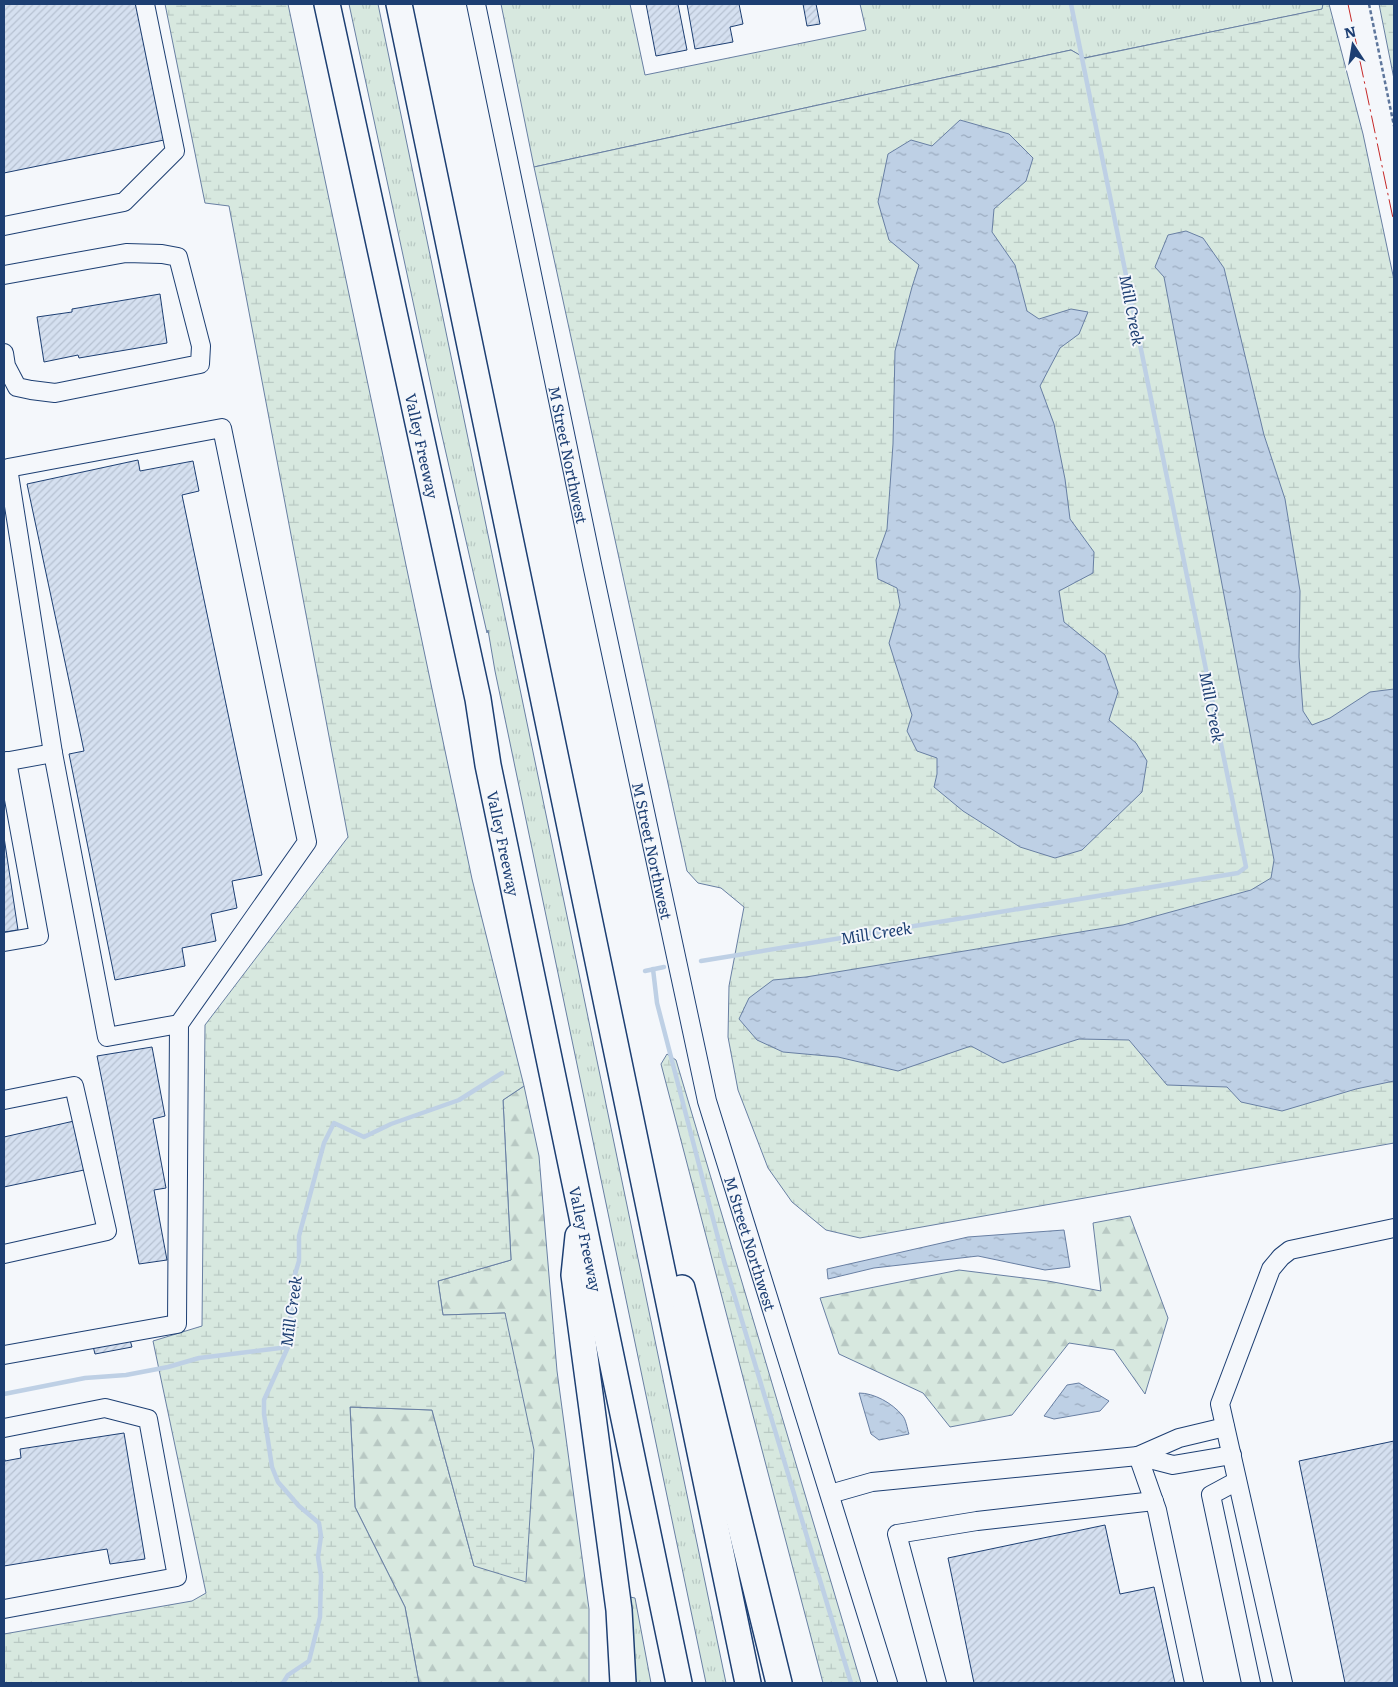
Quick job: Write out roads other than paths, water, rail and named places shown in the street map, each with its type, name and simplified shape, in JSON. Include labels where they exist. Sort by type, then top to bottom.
[{"type":"highway","name":"Valley Freeway","points":[[327,4],[478,699],[488,765],[679,1683]]},
{"type":"highway","points":[[399,4],[748,1683]]},
{"type":"highway","points":[[580,872],[779,1683]]},
{"type":"highway","points":[[580,1211],[574,1275],[619,1610],[623,1683]]},
{"type":"street","points":[[4,226],[124,202],[175,151],[145,4]]},
{"type":"street","name":"M Street Northwest","points":[[476,4],[707,1101],[888,1683]]},
{"type":"street","points":[[4,275],[126,253],[162,254],[178,258],[201,346],[200,364],[55,393],[16,387],[6,366],[4,354]]},
{"type":"street","points":[[4,1355],[177,1324],[178,1024],[307,842],[222,428],[8,468],[53,754],[107,1038],[178,1024]]},
{"type":"street","points":[[4,942],[39,936],[5,762],[53,754]]},
{"type":"street","points":[[4,1100],[74,1086],[107,1231],[4,1254]]},
{"type":"street","points":[[1282,1683],[1220,1404],[1271,1269],[1281,1257],[1290,1250],[1394,1228]]},
{"type":"street","points":[[4,1428],[105,1408],[148,1419],[177,1577],[4,1609]]},
{"type":"street","points":[[830,1494],[872,1482],[1138,1456],[1179,1438],[1225,1427]]},
{"type":"street","points":[[1138,1456],[1173,1465],[1232,1455]]},
{"type":"street","points":[[1138,1456],[1154,1501],[1194,1683]]},
{"type":"street","points":[[1238,1481],[1210,1495],[1250,1683]]},
{"type":"street","points":[[933,1682],[897,1534],[976,1521],[1154,1501]]},
{"type":"water","points":[[960,120],[1009,134],[1033,158],[1026,181],[994,209],[992,232],[1015,265],[1027,311],[1039,319],[1071,309],[1088,312],[1079,334],[1060,348],[1040,386],[1054,424],[1065,479],[1070,519],[1094,552],[1093,573],[1059,591],[1064,622],[1105,655],[1118,692],[1109,720],[1136,743],[1147,761],[1142,792],[1082,850],[1055,858],[1020,847],[963,811],[934,787],[937,774],[937,758],[917,751],[907,731],[912,715],[889,643],[900,605],[897,588],[878,579],[876,560],[887,529],[893,444],[895,351],[919,265],[889,240],[878,202],[888,154],[911,140],[932,146]]},
{"type":"water","points":[[1186,231],[1203,238],[1224,268],[1264,435],[1285,499],[1300,591],[1299,657],[1303,711],[1312,725],[1330,718],[1370,692],[1394,689],[1394,1081],[1356,1089],[1282,1111],[1241,1102],[1227,1087],[1167,1085],[1129,1040],[1079,1039],[1003,1063],[971,1046],[898,1071],[838,1057],[783,1052],[757,1040],[739,1019],[749,998],[773,980],[806,977],[1123,925],[1251,890],[1271,878],[1274,860],[1164,277],[1155,267],[1168,235]]},
{"type":"water","points":[[1064,1230],[1070,1267],[1045,1270],[978,1256],[874,1268],[828,1279],[827,1269],[968,1237]]},
{"type":"water","points":[[1079,1383],[1109,1401],[1100,1411],[1054,1419],[1044,1416],[1067,1385]]},
{"type":"water","points":[[859,1393],[877,1397],[893,1406],[903,1417],[909,1434],[879,1440],[871,1434]]},
{"type":"waterway","name":"Mill Creek","points":[[701,961],[1238,873],[1246,867],[1071,4]]},
{"type":"waterway","name":"Mill Creek","points":[[645,971],[664,967]]},
{"type":"waterway","points":[[653,969],[657,1003],[724,1261],[851,1683]]},
{"type":"waterway","name":"Mill Creek","points":[[283,1683],[288,1675],[309,1661],[320,1617],[321,1576],[318,1557],[321,1536],[319,1523],[299,1506],[278,1482],[272,1467],[264,1414],[264,1400],[288,1347],[293,1281],[299,1261],[299,1236],[324,1143],[334,1123],[364,1137],[391,1124],[459,1100],[502,1073]]},
{"type":"waterway","points":[[4,1394],[85,1378],[126,1375],[168,1367],[199,1358],[288,1347]]}]
